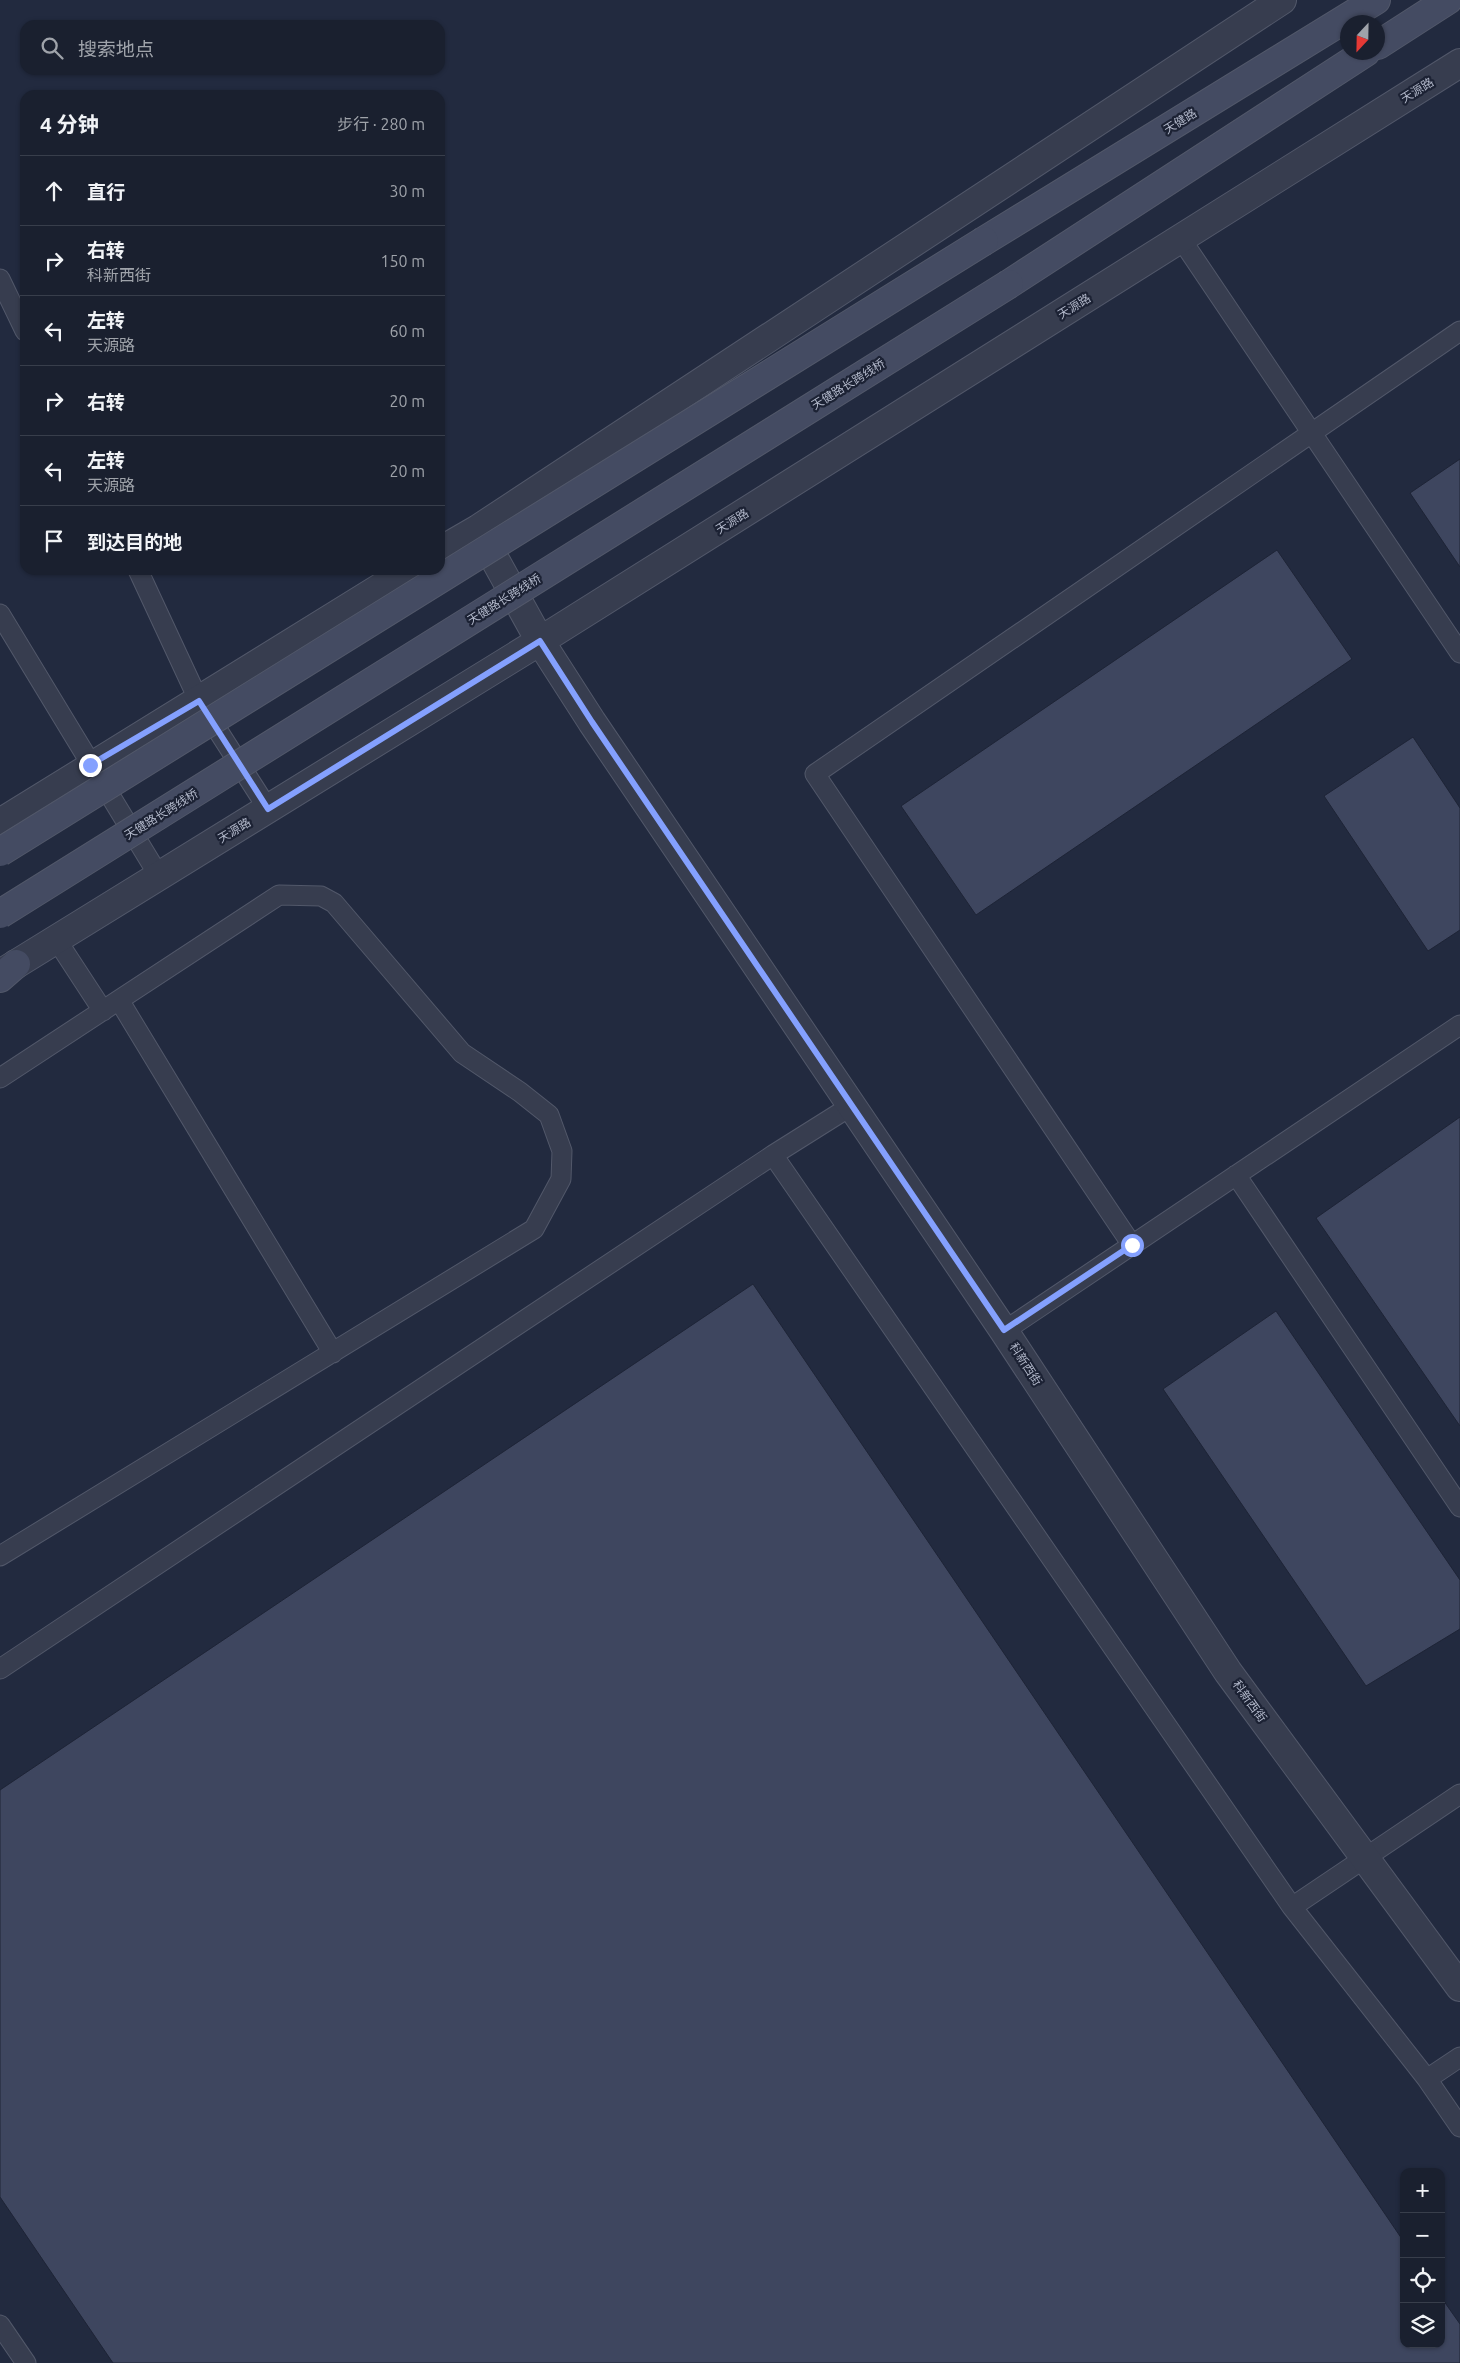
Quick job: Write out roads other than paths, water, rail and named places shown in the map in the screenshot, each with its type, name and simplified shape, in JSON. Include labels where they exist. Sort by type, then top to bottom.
[{"type":"main road","name":"天健路","points":[[0,852],[1376,0]]},
{"type":"main road","points":[[1385,40],[1448,0]]},
{"type":"main road","name":"天健路长跨线桥","points":[[0,914],[1009,284],[1354,60]]},
{"type":"street","points":[[445,546],[478,529],[1282,0]]},
{"type":"street","name":"天源路","points":[[5,972],[540,641],[1460,63]]},
{"type":"street","name":"科新西街","points":[[478,529],[540,641],[604,739],[1004,1330],[1228,1672],[1460,1987]]},
{"type":"street","points":[[0,822],[402,575]]},
{"type":"lane","points":[[1181,238],[1460,653]]},
{"type":"lane","points":[[0,279],[20,321]]},
{"type":"lane","points":[[1132,1245],[815,774],[1313,434],[1460,331]]},
{"type":"lane","points":[[140,575],[199,701],[268,809]]},
{"type":"lane","points":[[0,614],[159,876]]},
{"type":"lane","points":[[0,1078],[279,895],[321,896],[334,903],[462,1053],[520,1092],[549,1115],[562,1151],[561,1179],[534,1229],[0,1556]]},
{"type":"lane","points":[[56,939],[103,1011]]},
{"type":"lane","points":[[119,1000],[332,1352]]},
{"type":"lane","points":[[1004,1330],[1460,1024]]},
{"type":"lane","points":[[0,1669],[773,1155],[851,1106]]},
{"type":"lane","points":[[773,1155],[1292,1907],[1426,2079],[1460,2128]]},
{"type":"lane","points":[[1236,1175],[1460,1507]]},
{"type":"lane","points":[[1292,1907],[1460,1794]]},
{"type":"lane","points":[[1426,2079],[1460,2056]]},
{"type":"lane","points":[[0,2325],[26,2363]]}]
